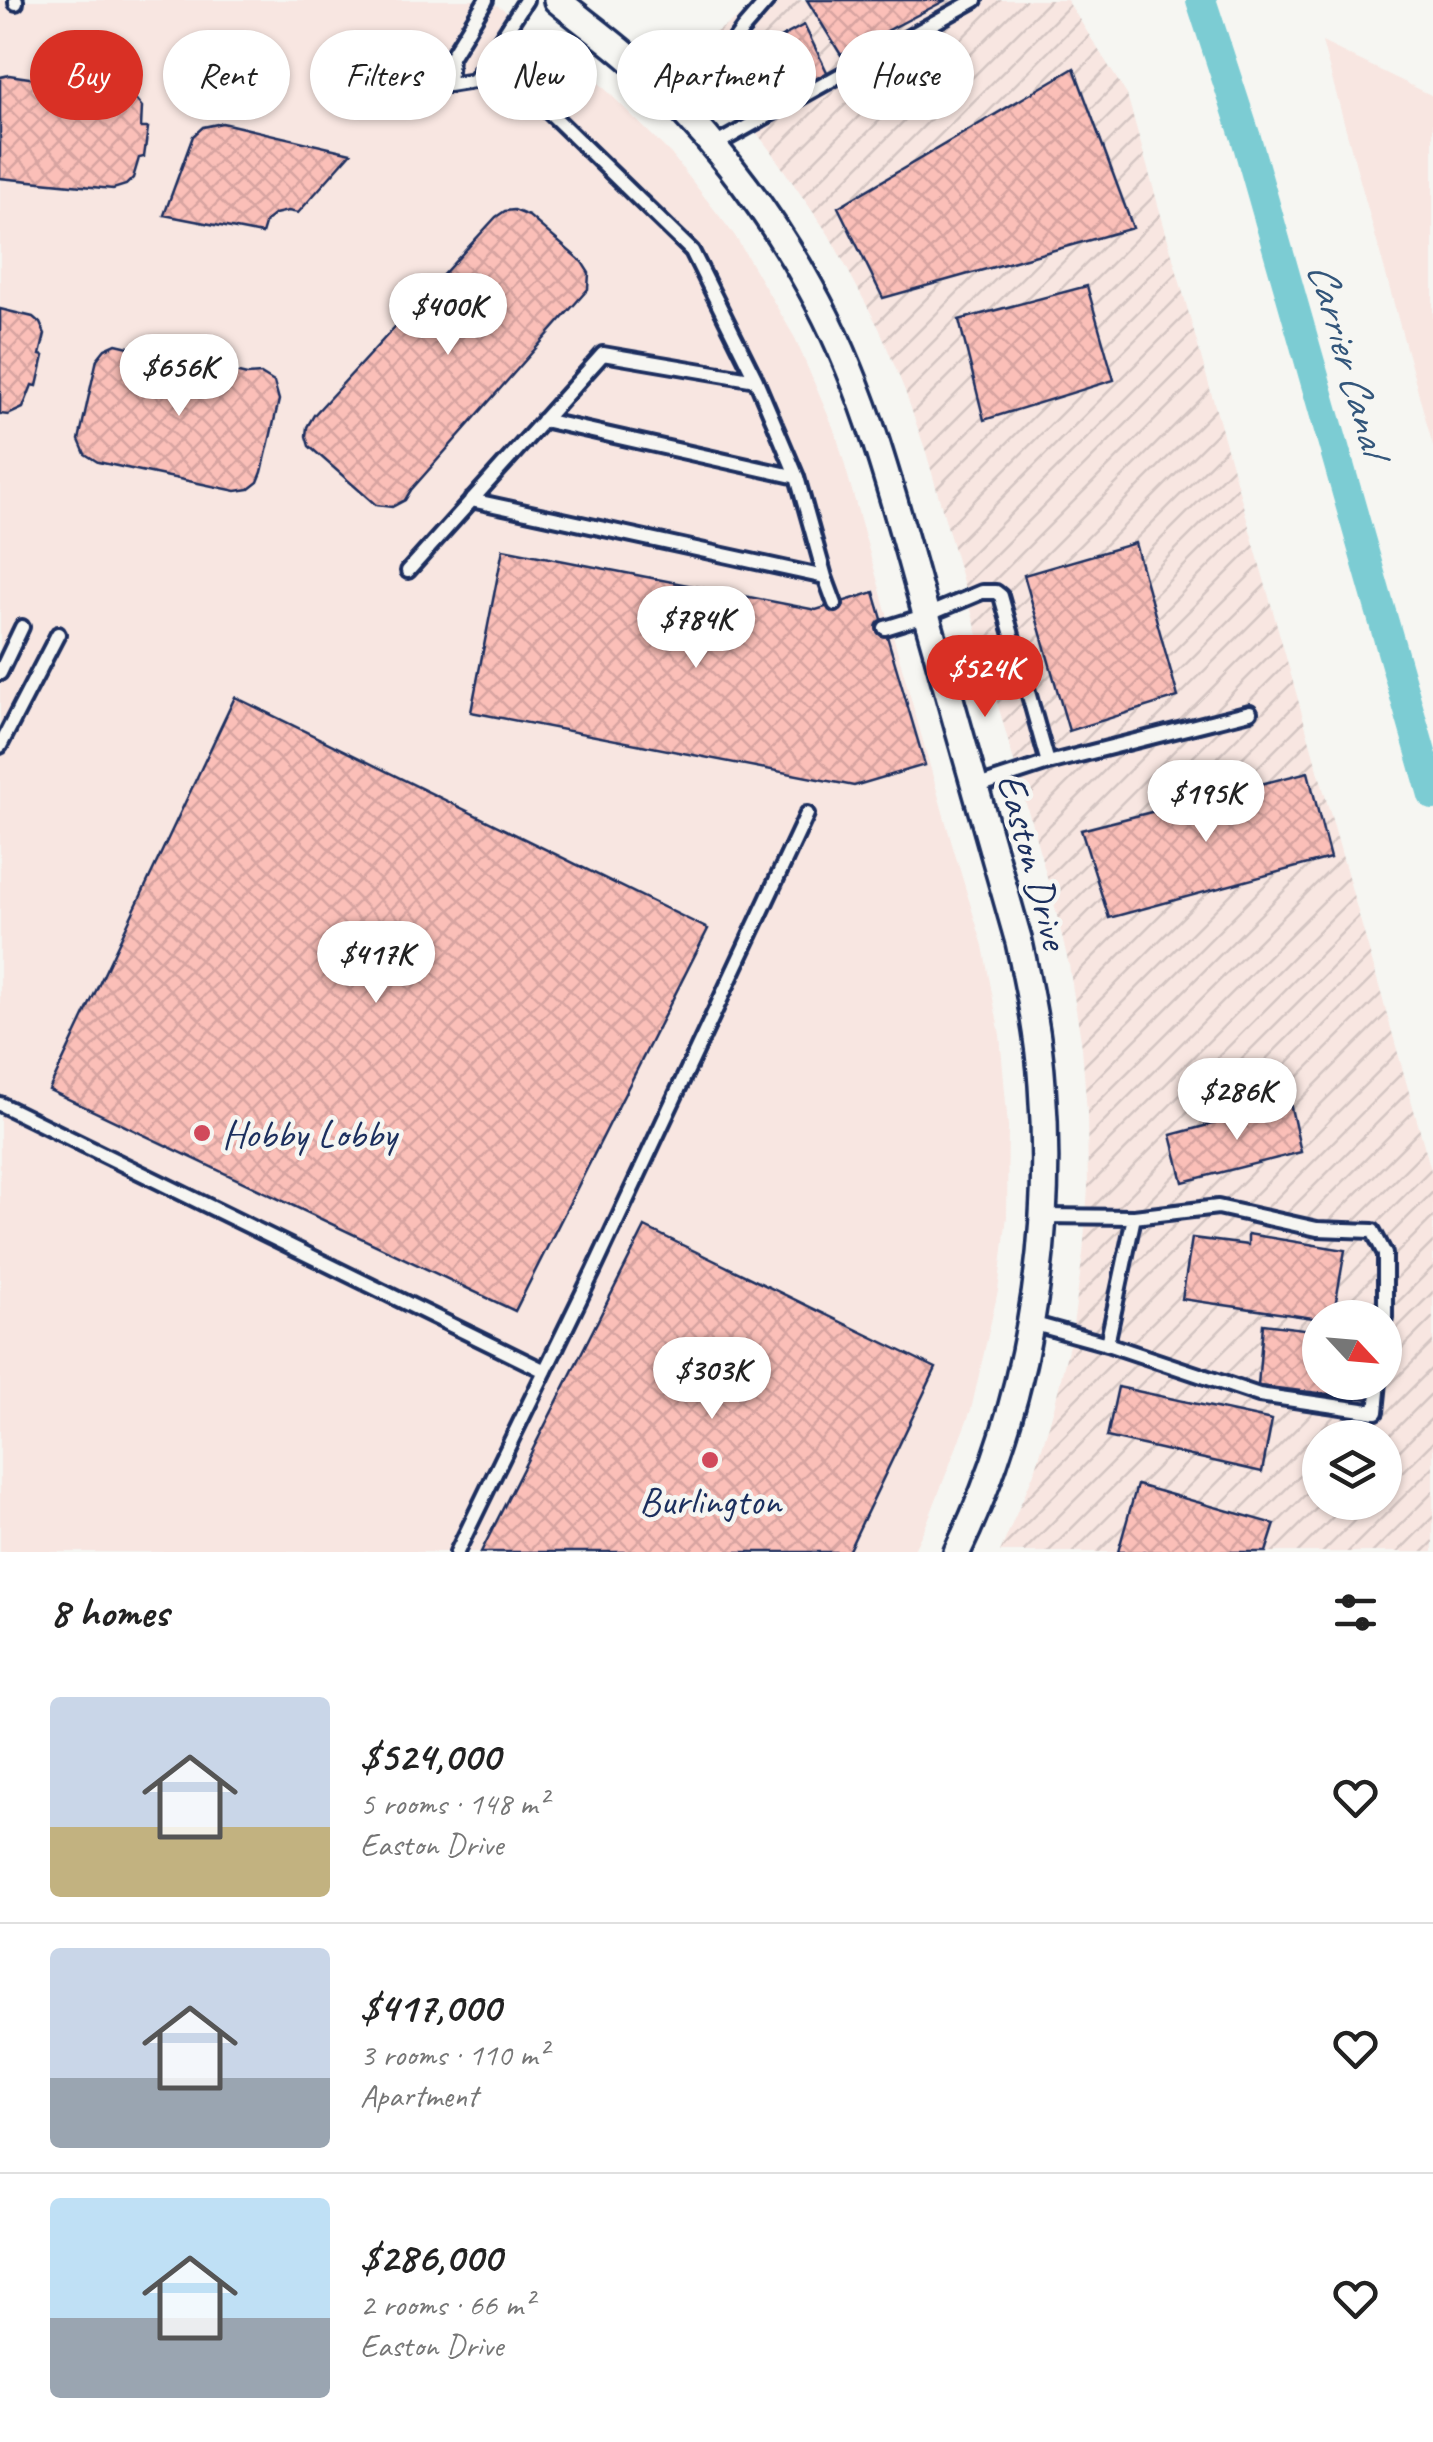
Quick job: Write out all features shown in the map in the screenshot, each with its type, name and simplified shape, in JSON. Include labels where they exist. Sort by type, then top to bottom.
[{"type":"street","name":"Easton Drive","points":[[557,0],[617,48]]},
{"type":"street","name":"Easton Drive","points":[[689,120],[770,221],[810,287],[845,357],[878,444],[1019,942],[1035,1020],[1044,1132],[1043,1216],[1031,1323],[1014,1401],[957,1552]]},
{"type":"lane","points":[[476,78],[449,86],[451,57],[486,0]]},
{"type":"lane","points":[[507,30],[526,0]]},
{"type":"lane","points":[[742,30],[768,0]]},
{"type":"lane","points":[[713,146],[975,0]]},
{"type":"lane","points":[[557,120],[692,251],[756,380],[796,477],[835,604]]},
{"type":"lane","points":[[408,571],[603,354],[756,380]]},
{"type":"lane","points":[[543,420],[796,477]]},
{"type":"lane","points":[[472,500],[824,578]]},
{"type":"lane","points":[[885,628],[982,592],[1001,596],[1048,763]]},
{"type":"lane","points":[[0,673],[22,627]]},
{"type":"lane","points":[[0,746],[58,634]]},
{"type":"lane","points":[[975,786],[1048,763],[1250,712]]},
{"type":"lane","points":[[457,1552],[808,814]]},
{"type":"lane","points":[[0,1104],[545,1371]]},
{"type":"lane","points":[[1043,1216],[1134,1217],[1218,1207],[1317,1230],[1373,1231],[1385,1254],[1385,1300]]},
{"type":"lane","points":[[1106,1344],[1134,1217]]},
{"type":"lane","points":[[1031,1323],[1259,1395],[1376,1412],[1377,1400]]},
{"type":"shaded area","points":[[0,0],[487,0],[531,30],[476,30],[476,120],[597,120],[597,81],[617,101],[617,120],[637,120],[671,154],[735,236],[795,338],[836,434],[983,946],[1000,1035],[1008,1126],[1007,1216],[998,1291],[971,1410],[913,1552],[0,1552]]},
{"type":"shaded area","points":[[767,0],[1067,0],[1127,95],[1433,1177],[1433,1552],[1000,1552],[1036,1468],[1054,1408],[1072,1332],[1083,1254],[1088,1188],[1087,1113],[1082,1047],[1069,965],[926,452],[905,391],[879,328],[829,235],[747,120],[816,120],[816,30],[719,30]]},
{"type":"shaded area","points":[[1322,42],[1433,96],[1433,446]]},
{"type":"building","points":[[807,0],[946,0],[889,30],[836,30],[836,47]]},
{"type":"building","points":[[816,49],[831,80],[816,88]]},
{"type":"building","points":[[1074,68],[1133,228],[883,298],[838,207]]},
{"type":"building","points":[[0,77],[30,78],[30,120],[141,120],[141,128],[148,128],[144,157],[139,158],[133,178],[113,189],[0,178]]},
{"type":"building","points":[[222,123],[351,153],[298,213],[275,214],[266,221],[262,234],[164,215],[193,136],[203,127]]},
{"type":"building","points":[[514,210],[529,216],[582,262],[589,273],[588,289],[405,500],[392,507],[376,505],[309,446],[307,427],[496,217]]},
{"type":"building","points":[[1087,286],[1114,380],[984,420],[959,320]]},
{"type":"building","points":[[0,309],[33,317],[45,334],[37,386],[32,385],[23,408],[8,415],[0,414]]},
{"type":"building","points":[[116,344],[247,375],[261,374],[274,382],[279,400],[258,482],[249,489],[236,491],[98,462],[85,454],[79,440],[97,359]]},
{"type":"building","points":[[1135,543],[1178,697],[1069,731],[1024,575]]},
{"type":"building","points":[[503,549],[816,610],[874,592],[925,765],[854,786],[471,712]]},
{"type":"building","points":[[235,697],[708,929],[515,1311],[49,1090]]},
{"type":"building","points":[[1308,772],[1330,858],[1109,918],[1081,830]]},
{"type":"building","points":[[1290,1103],[1301,1152],[1183,1182],[1171,1135]]},
{"type":"building","name":"Burlington","points":[[645,1227],[936,1368],[848,1552],[481,1552]]},
{"type":"building","points":[[1248,1234],[1345,1250],[1336,1300],[1302,1300],[1302,1316],[1182,1299],[1192,1238],[1248,1245]]},
{"type":"building","points":[[1263,1324],[1302,1329],[1302,1391],[1258,1386]]},
{"type":"building","points":[[1118,1387],[1272,1420],[1262,1472],[1107,1437]]},
{"type":"building","points":[[1137,1485],[1275,1524],[1266,1552],[1118,1552]]},
{"type":"waterway","name":"Carrier Canal","points":[[1201,0],[1246,138],[1433,795]]},
{"type":"place","name":"Hobby Lobby","points":[[202,1133]]},
{"type":"place","name":"Burlington","points":[[710,1460]]}]
